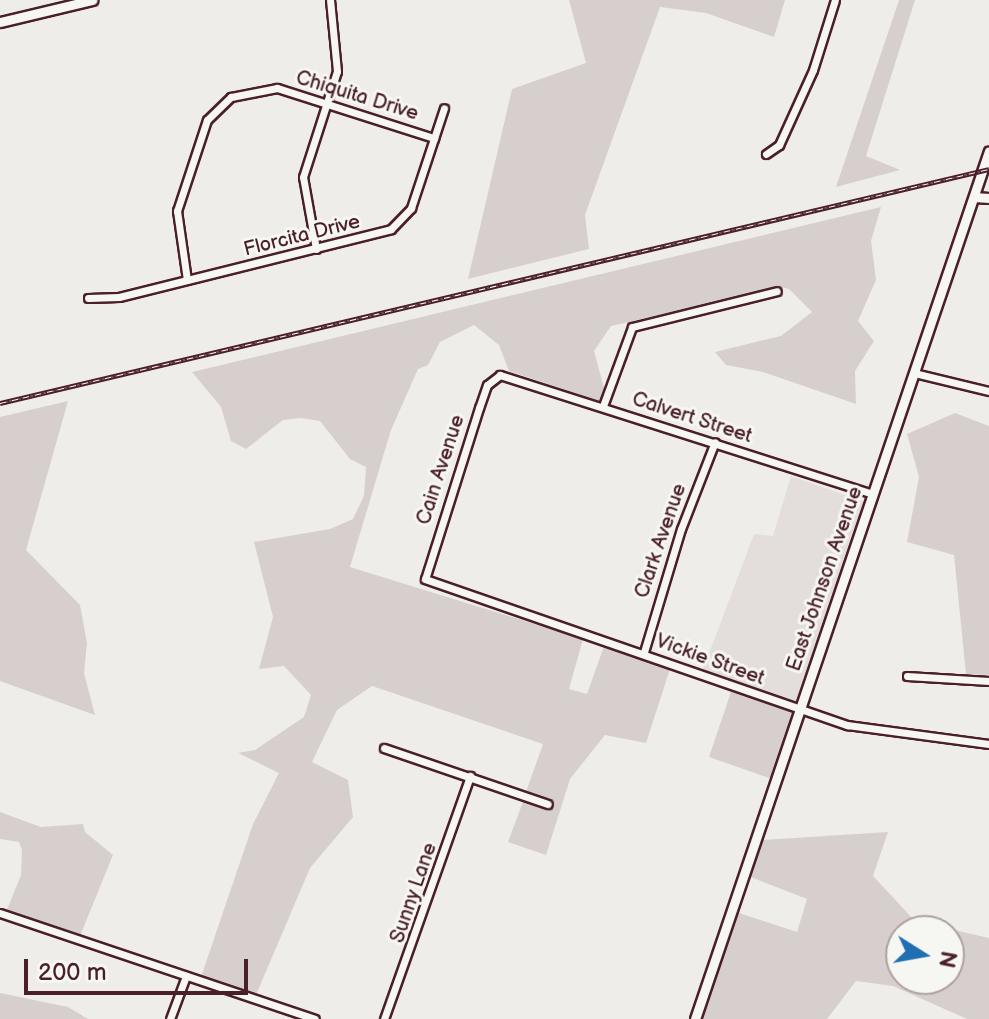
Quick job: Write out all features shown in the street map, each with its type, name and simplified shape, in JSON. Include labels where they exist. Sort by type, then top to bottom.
[{"type":"main road","points":[[0,22],[92,0]]},
{"type":"main road","name":"East Johnson Avenue","points":[[695,1019],[989,151]]},
{"type":"main road","points":[[974,197],[989,198]]},
{"type":"street","points":[[316,249],[303,177],[329,101],[338,53],[330,0]]},
{"type":"street","points":[[766,154],[779,145],[813,70],[835,0]]},
{"type":"street","name":"Chiquita Drive","points":[[187,280],[177,211],[213,111],[241,92],[264,87],[329,101],[434,138]]},
{"type":"street","name":"Florcita Drive","points":[[88,298],[112,298],[384,233],[399,223],[411,208],[444,108]]},
{"type":"street","points":[[603,406],[632,327],[777,291]]},
{"type":"street","points":[[914,373],[989,391]]},
{"type":"street","name":"Calvert Street","points":[[500,375],[873,494]]},
{"type":"street","name":"Cain Avenue","points":[[427,582],[429,561],[487,385],[500,375]]},
{"type":"street","name":"Clark Avenue","points":[[644,652],[686,516],[715,442]]},
{"type":"street","name":"Vickie Street","points":[[427,582],[644,652],[651,659],[868,731],[989,744]]},
{"type":"street","points":[[907,676],[989,681]]},
{"type":"street","points":[[384,748],[548,804]]},
{"type":"street","name":"Sunny Lane","points":[[384,1019],[470,776]]},
{"type":"street","points":[[0,913],[315,1019]]},
{"type":"street","points":[[170,1019],[186,976]]},
{"type":"street","points":[[282,1019],[285,1009]]},
{"type":"shaded area","points":[[569,0],[785,0],[774,37],[706,13],[660,7],[585,215],[589,249],[468,279],[512,89],[586,63]]},
{"type":"shaded area","points":[[899,0],[915,0],[866,156],[900,170],[836,187]]},
{"type":"shaded area","points":[[881,207],[871,241],[876,280],[858,321],[874,341],[855,371],[856,404],[763,372],[726,365],[715,352],[781,336],[812,312],[789,289],[780,287],[611,326],[594,351],[604,388],[600,401],[509,371],[499,345],[474,325],[440,342],[428,365],[418,369],[391,430],[350,567],[583,639],[569,689],[587,694],[604,646],[670,669],[646,743],[605,735],[570,779],[546,855],[508,842],[524,799],[550,809],[553,803],[526,792],[543,744],[372,686],[337,710],[312,762],[348,780],[353,817],[310,868],[256,995],[201,977],[253,824],[279,773],[238,753],[255,750],[304,717],[311,695],[284,666],[259,669],[273,617],[254,542],[330,529],[353,519],[364,496],[366,467],[350,459],[320,421],[301,418],[283,420],[246,449],[231,441],[221,407],[192,372]]},
{"type":"shaded area","points":[[68,401],[26,550],[80,605],[87,643],[84,673],[95,715],[0,681],[0,417]]},
{"type":"shaded area","points":[[955,413],[989,426],[989,675],[966,674],[954,555],[907,542],[919,477],[907,434]]},
{"type":"shaded area","points":[[791,476],[865,502],[797,703],[702,672],[754,534],[773,536]]},
{"type":"shaded area","points":[[732,689],[795,711],[772,779],[709,757]]},
{"type":"shaded area","points":[[0,812],[41,827],[83,824],[85,832],[113,855],[80,936],[6,912],[21,875],[22,850],[19,842],[0,839]]},
{"type":"shaded area","points":[[888,832],[873,876],[909,915],[885,915],[885,985],[856,981],[827,1019],[700,1019],[736,912],[797,932],[807,899],[748,876],[760,840]]},
{"type":"shaded area","points":[[965,932],[989,938],[989,1019],[967,1019],[913,995],[965,995]]},
{"type":"shaded area","points":[[0,993],[68,1007],[88,1019],[0,1019]]},
{"type":"railway","points":[[0,403],[989,169]]}]
